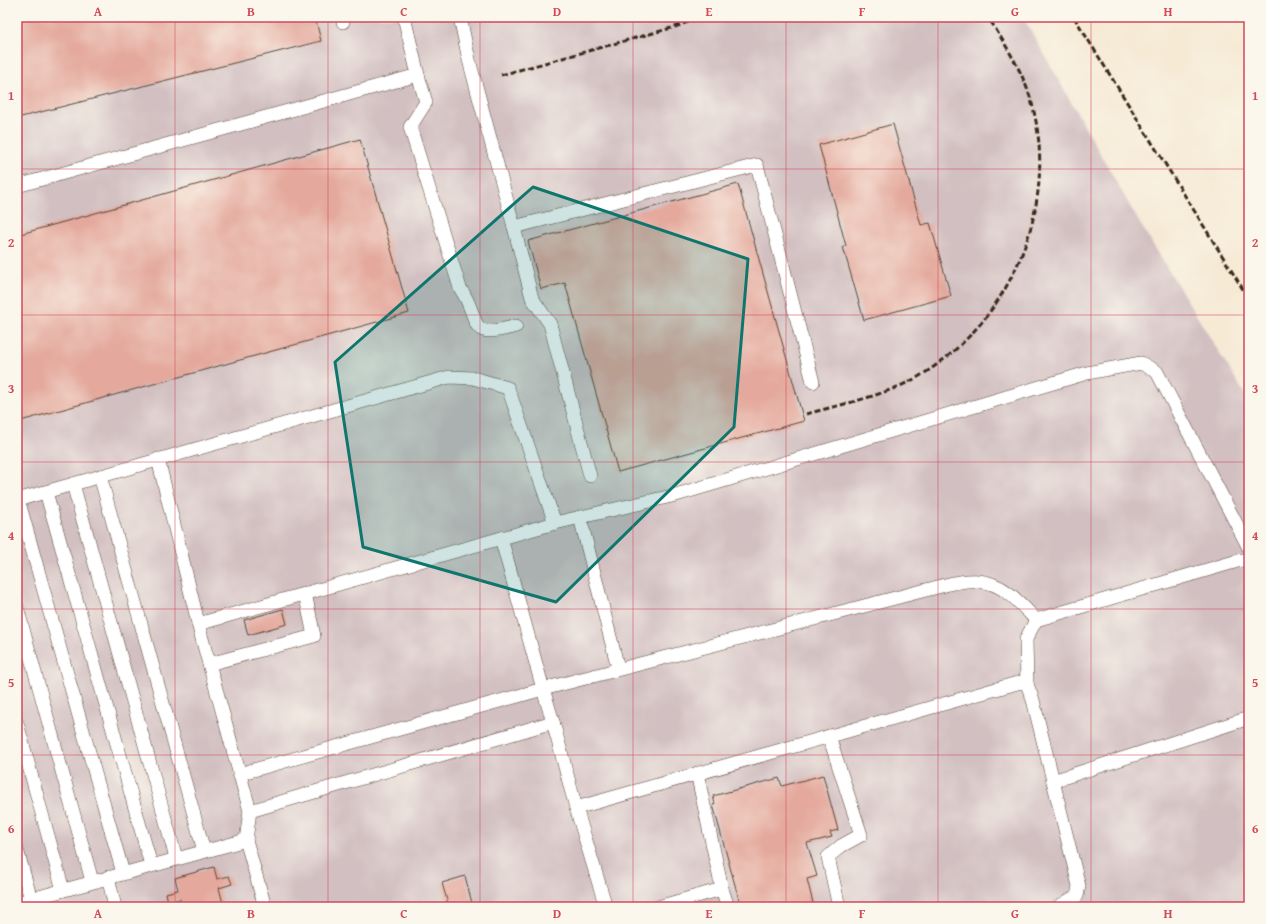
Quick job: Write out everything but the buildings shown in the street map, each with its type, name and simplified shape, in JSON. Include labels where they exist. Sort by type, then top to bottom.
[{"type":"lane","points":[[404,17],[426,102],[410,127],[460,288],[469,302],[477,326],[480,329],[493,332],[516,326]]},
{"type":"lane","points":[[460,17],[469,60],[532,298],[550,324],[590,476]]},
{"type":"lane","points":[[17,186],[418,75]]},
{"type":"lane","points":[[514,227],[757,166],[813,382]]},
{"type":"lane","points":[[198,624],[555,522],[676,495],[1087,373],[1141,363],[1158,372],[1249,548]]},
{"type":"lane","points":[[123,873],[17,500],[449,377],[472,378],[508,388],[555,522]]},
{"type":"lane","points":[[158,459],[198,624],[250,811],[246,840],[264,907]]},
{"type":"lane","points":[[100,476],[204,851]]},
{"type":"lane","points":[[73,484],[176,858]]},
{"type":"lane","points":[[46,492],[151,865]]},
{"type":"lane","points":[[580,517],[618,668]]},
{"type":"lane","points":[[501,538],[576,808],[606,907]]},
{"type":"lane","points":[[1058,907],[1077,896],[1079,886],[1027,684],[1026,639],[1036,620],[1241,560],[1249,561]]},
{"type":"lane","points":[[239,774],[618,668],[953,583],[978,581],[1000,586],[1012,594],[1036,620]]},
{"type":"lane","points":[[209,664],[314,636],[305,593]]},
{"type":"lane","points":[[17,608],[92,882]]},
{"type":"lane","points":[[576,808],[1011,684],[1021,682],[1027,684]]},
{"type":"lane","points":[[1053,781],[1249,718]]},
{"type":"lane","points":[[250,811],[553,722]]},
{"type":"lane","points":[[17,723],[63,890]]},
{"type":"lane","points":[[829,736],[861,835],[841,846],[828,857],[839,907]]},
{"type":"lane","points":[[697,773],[722,889],[728,907]]},
{"type":"lane","points":[[17,903],[176,858],[246,840]]},
{"type":"lane","points":[[17,850],[30,899]]},
{"type":"lane","points":[[108,877],[115,907]]},
{"type":"lane","points":[[658,907],[722,889]]},
{"type":"highlighted area","points":[[533,187],[748,259],[734,427],[556,602],[363,547],[335,362]]},
{"type":"shaded area","points":[[17,17],[1023,17],[1139,222],[1249,401],[1249,907],[17,907]]},
{"type":"railway","points":[[501,75],[675,27],[701,17]]},
{"type":"railway","points":[[806,414],[863,399],[905,384],[918,377],[951,354],[979,325],[1003,293],[1021,257],[1033,219],[1039,180],[1039,140],[1031,100],[1023,78],[1001,37],[988,17]]},
{"type":"railway","points":[[1074,17],[1249,299]]}]
